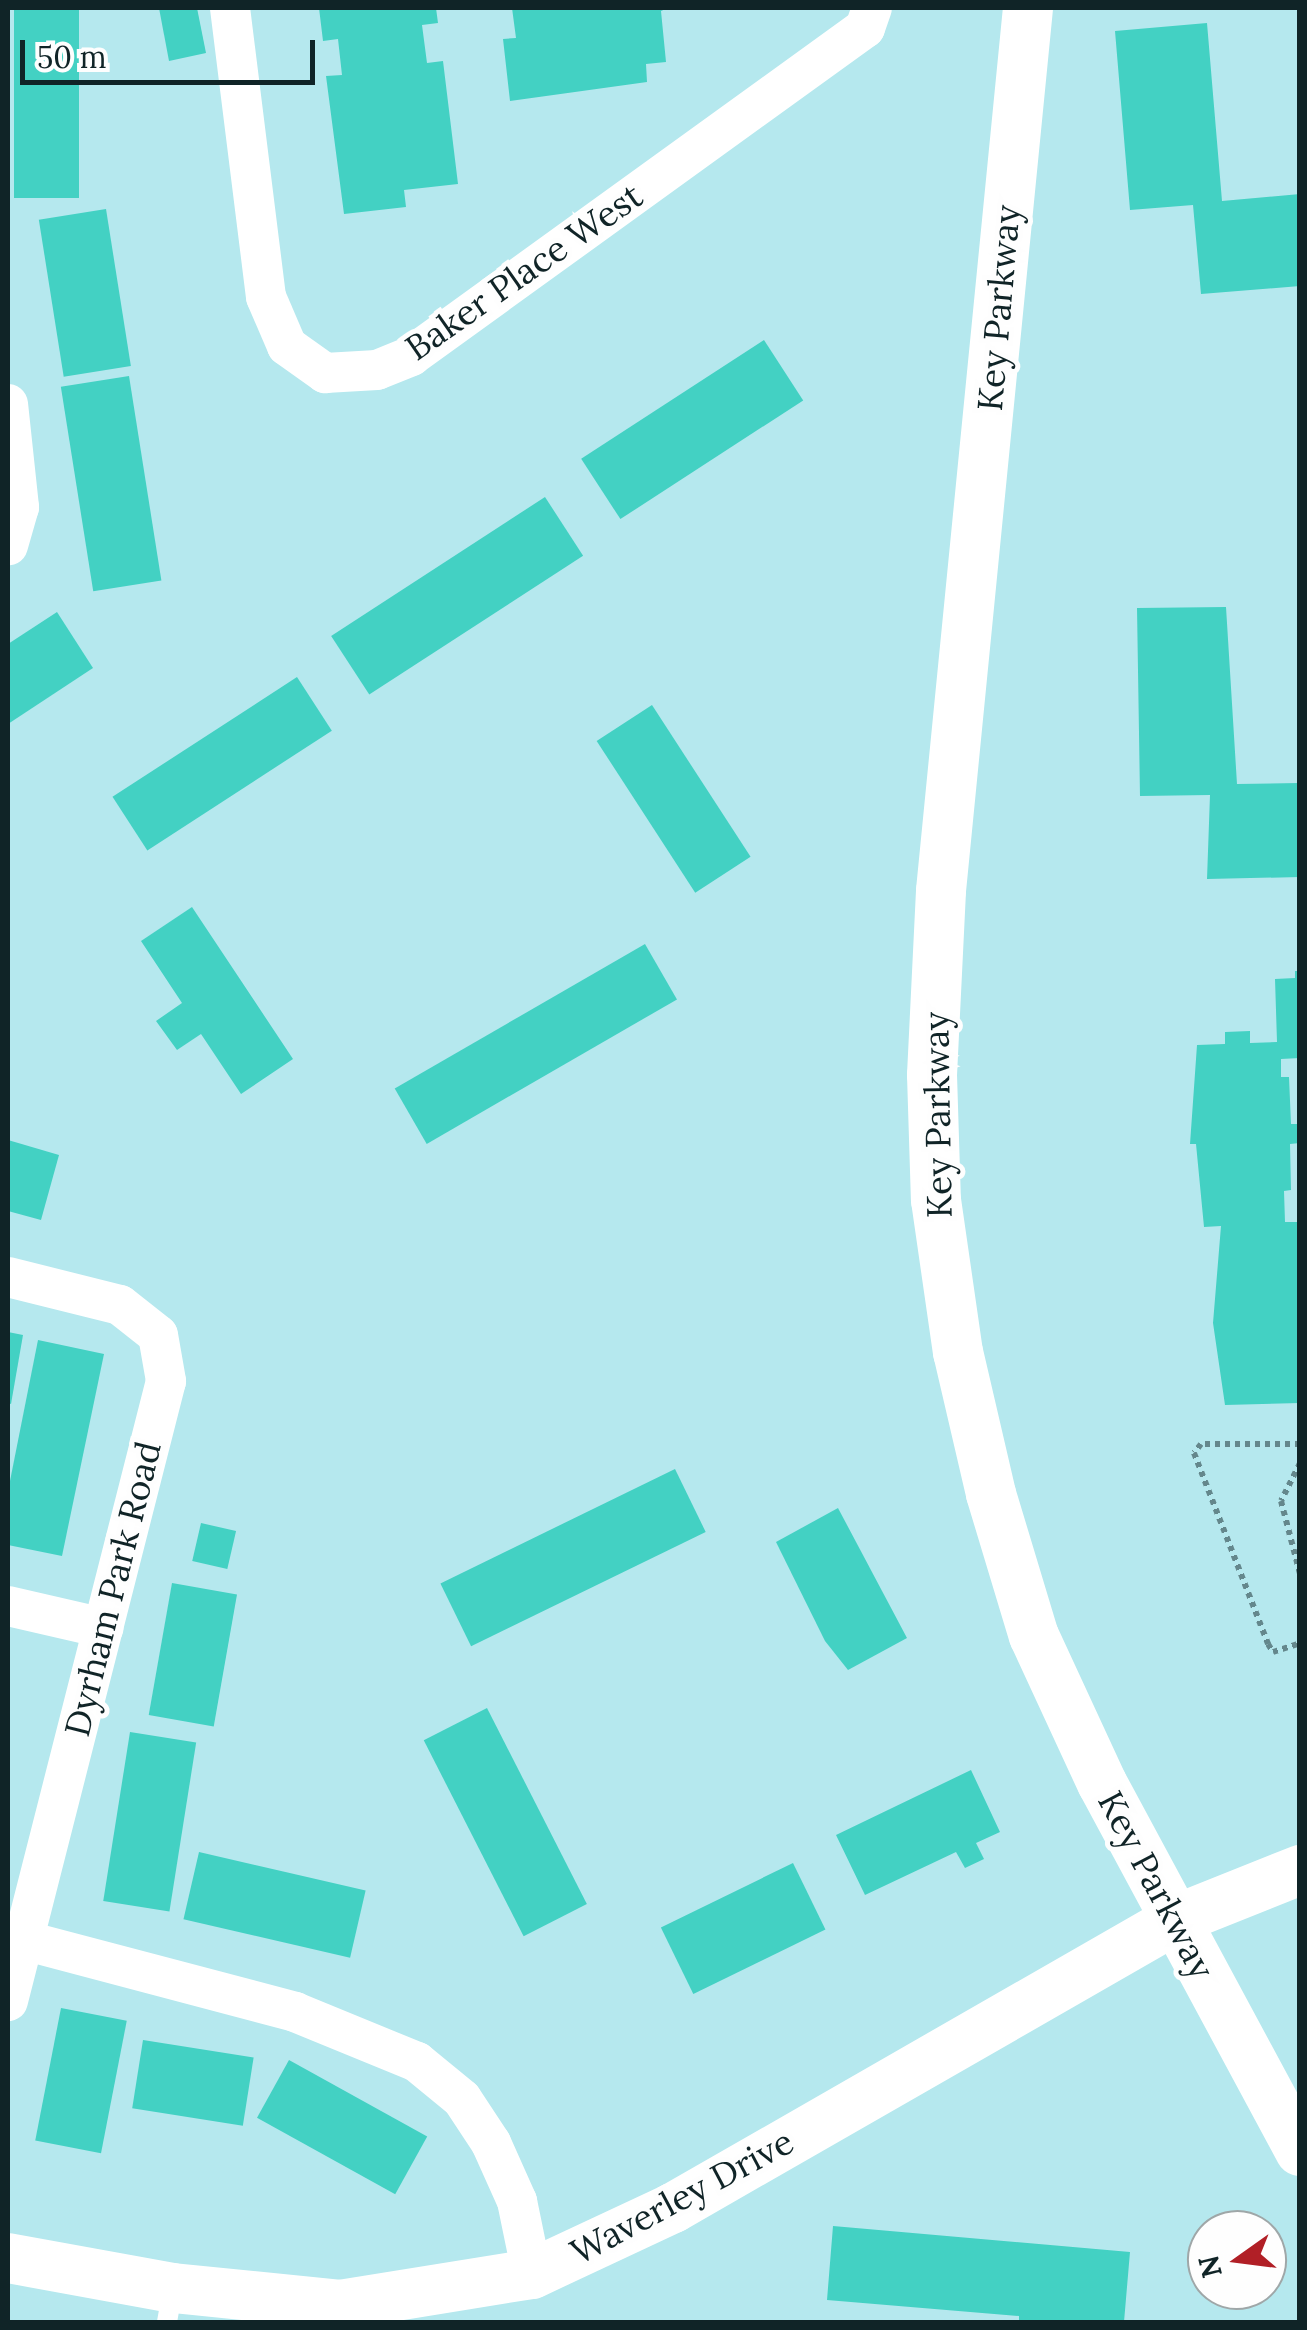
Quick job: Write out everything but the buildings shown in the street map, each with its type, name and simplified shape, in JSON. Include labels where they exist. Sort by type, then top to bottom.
[{"type":"street","name":"Baker Place West","points":[[230,8],[266,297],[287,346],[325,373],[376,370],[411,356],[865,28],[872,8]]},
{"type":"street","name":"Key Parkway","points":[[1028,8],[941,891],[932,1076],[936,1200],[958,1352],[990,1494],[1034,1636],[1174,1920],[1300,2151]]},
{"type":"street","points":[[8,404],[19,507],[8,545]]},
{"type":"street","name":"Dyrham Park Road","points":[[8,1277],[120,1305],[158,1335],[166,1381],[15,1938],[8,2001]]},
{"type":"street","points":[[8,1606],[102,1628]]},
{"type":"street","name":"Waverley Drive","points":[[8,2258],[170,2306],[340,2305],[532,2274],[619,2238],[1174,1920],[1300,1870]]},
{"type":"street","points":[[15,1938],[294,2012],[417,2062],[462,2099],[491,2144],[517,2200],[532,2274]]},
{"type":"path","points":[[1300,1444],[1202,1444],[1194,1453],[1268,1644],[1273,1652],[1300,1643]]},
{"type":"path","points":[[1300,1464],[1282,1501],[1300,1574]]}]
